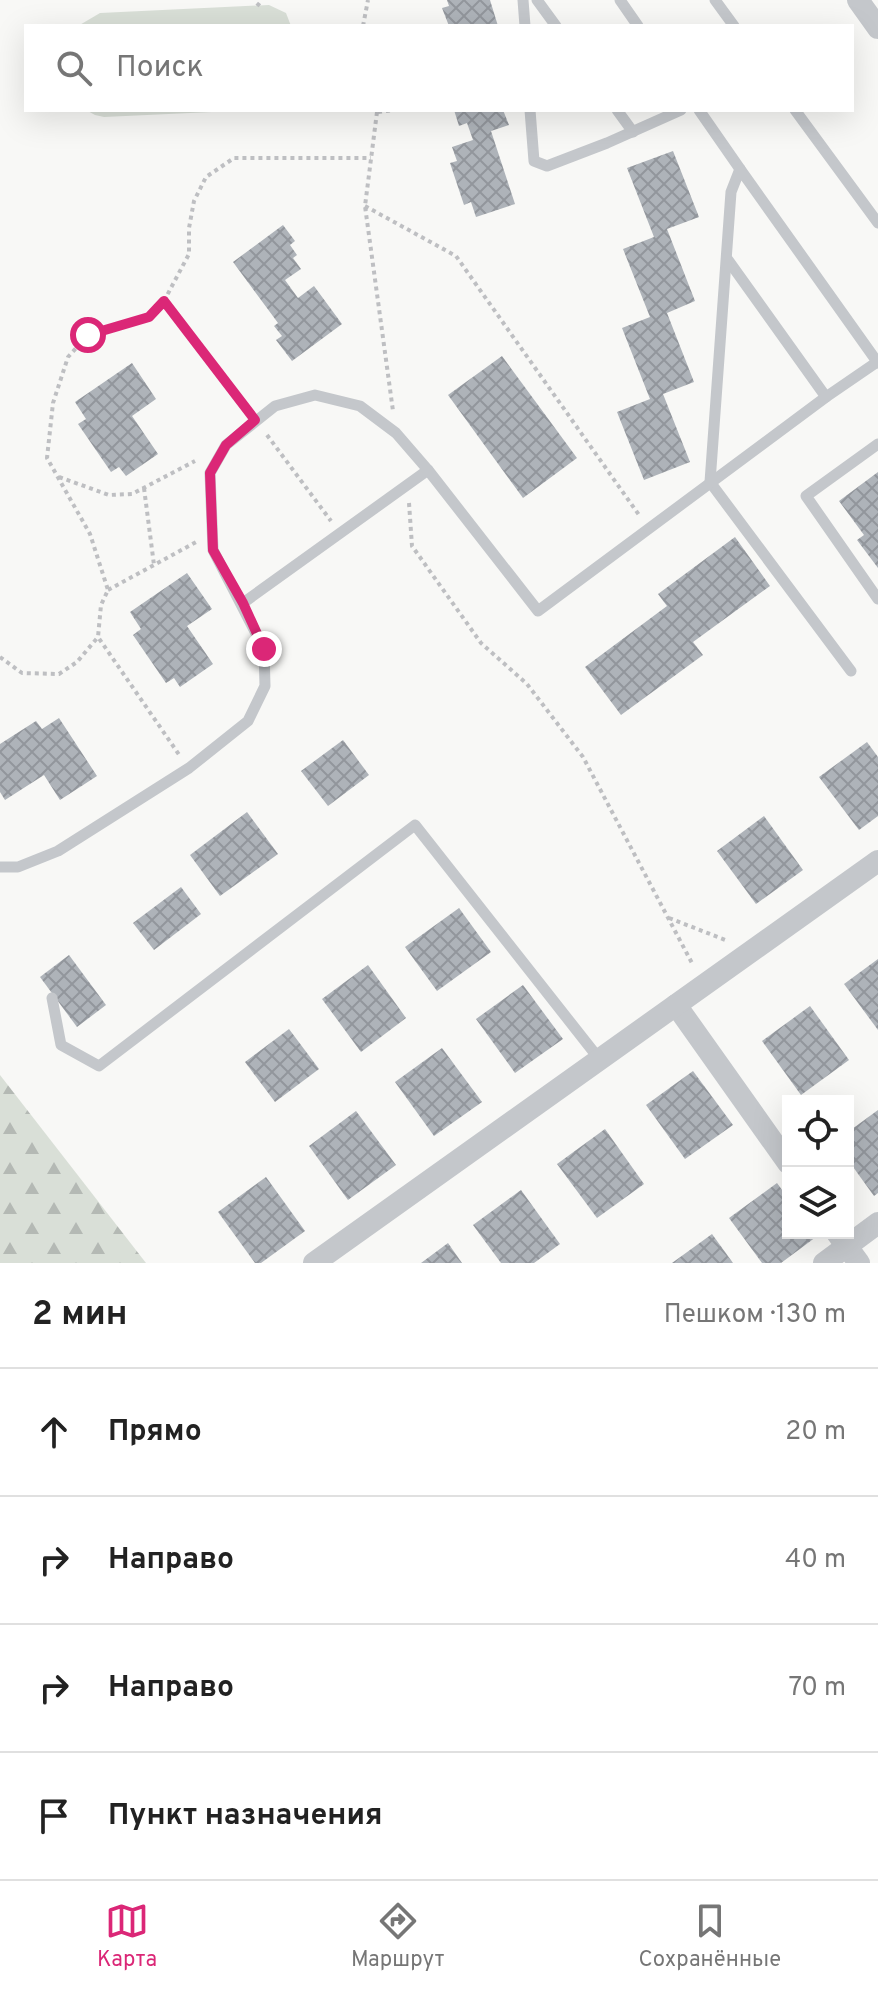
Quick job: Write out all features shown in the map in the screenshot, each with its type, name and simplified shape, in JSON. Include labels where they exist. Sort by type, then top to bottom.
[{"type":"street","points":[[858,0],[878,28]]},
{"type":"street","points":[[314,1263],[878,861]]},
{"type":"street","points":[[676,1005],[782,1155]]},
{"type":"street","points":[[824,1263],[878,1223]]},
{"type":"lane","points":[[523,0],[525,24]]},
{"type":"lane","points":[[537,0],[555,24]]},
{"type":"lane","points":[[620,0],[637,24]]},
{"type":"lane","points":[[715,0],[733,24]]},
{"type":"lane","points":[[530,112],[534,161],[547,166],[677,112]]},
{"type":"lane","points":[[618,112],[633,132]]},
{"type":"lane","points":[[0,867],[18,867],[58,851],[189,768],[248,721],[265,686],[264,649],[213,550],[210,473],[226,445],[275,406],[315,395],[360,406],[396,433],[538,611],[826,397],[878,363],[700,112]]},
{"type":"lane","points":[[796,112],[878,223]]},
{"type":"lane","points":[[740,169],[731,192],[710,482],[851,671]]},
{"type":"lane","points":[[728,260],[826,397]]},
{"type":"lane","points":[[878,444],[806,496],[878,599]]},
{"type":"lane","points":[[243,603],[428,470]]},
{"type":"lane","points":[[52,998],[61,1045],[99,1066],[415,825],[600,1060]]},
{"type":"path","points":[[257,6],[262,0]]},
{"type":"path","points":[[363,24],[368,0]]},
{"type":"path","points":[[377,112],[365,206],[396,433]]},
{"type":"path","points":[[108,590],[90,534],[47,458],[53,403],[68,357],[88,335],[149,317],[164,301],[189,254],[189,228],[194,201],[206,177],[234,158],[371,158]]},
{"type":"path","points":[[365,206],[456,256],[649,528]]},
{"type":"path","points":[[164,301],[340,533]]},
{"type":"path","points":[[58,477],[109,495],[132,494],[226,445]]},
{"type":"path","points":[[407,485],[412,546],[481,643],[527,684],[583,757],[704,985]]},
{"type":"path","points":[[144,488],[154,565]]},
{"type":"path","points":[[0,657],[22,673],[59,674],[77,662],[98,637],[101,605],[108,590],[213,534]]},
{"type":"path","points":[[98,637],[189,768]]},
{"type":"path","points":[[667,917],[753,951]]},
{"type":"green space","points":[[269,5],[286,13],[290,24],[81,24],[100,13]]},
{"type":"green space","points":[[90,112],[212,112],[104,117]]},
{"type":"green space","points":[[0,1075],[146,1263],[0,1263]]},
{"type":"building","points":[[447,0],[490,0],[497,24],[448,24],[442,8],[449,6]]},
{"type":"building","points":[[455,112],[504,112],[509,125],[491,131],[515,204],[476,217],[471,202],[464,205],[450,163],[457,161],[452,147],[473,140],[467,123],[459,126]]},
{"type":"building","points":[[673,151],[699,217],[667,229],[695,301],[667,313],[694,382],[663,394],[690,462],[644,480],[617,412],[650,399],[622,328],[650,317],[623,249],[654,237],[627,168]]},
{"type":"building","points":[[283,225],[295,241],[290,245],[297,255],[293,258],[301,269],[285,280],[298,298],[314,286],[342,324],[292,361],[276,340],[282,336],[274,326],[278,323],[233,262]]},
{"type":"building","points":[[502,356],[577,458],[523,498],[448,395]]},
{"type":"building","points":[[132,363],[156,399],[132,416],[158,454],[126,476],[119,467],[111,472],[78,424],[86,419],[75,402]]},
{"type":"building","points":[[878,472],[878,568],[857,540],[864,535],[839,501]]},
{"type":"building","points":[[735,537],[770,586],[693,642],[703,655],[621,715],[585,667],[667,606],[658,594]]},
{"type":"building","points":[[187,573],[212,609],[187,626],[213,664],[180,687],[174,678],[166,683],[133,635],[141,629],[130,612]]},
{"type":"building","points":[[59,718],[97,776],[60,800],[44,775],[5,800],[0,792],[0,744],[36,721],[42,729]]},
{"type":"building","points":[[343,740],[369,775],[328,806],[301,771]]},
{"type":"building","points":[[867,742],[878,757],[878,816],[859,830],[819,777]]},
{"type":"building","points":[[247,812],[278,854],[220,896],[190,855]]},
{"type":"building","points":[[764,816],[803,870],[756,904],[717,851]]},
{"type":"building","points":[[181,887],[201,914],[154,950],[133,923]]},
{"type":"building","points":[[459,908],[491,952],[437,991],[405,947]]},
{"type":"building","points":[[69,955],[106,1005],[77,1027],[40,977]]},
{"type":"building","points":[[878,959],[878,1030],[844,984]]},
{"type":"building","points":[[368,965],[406,1018],[361,1052],[322,999]]},
{"type":"building","points":[[523,985],[563,1039],[515,1073],[476,1019]]},
{"type":"building","points":[[810,1006],[849,1060],[801,1095],[762,1041]]},
{"type":"building","points":[[289,1029],[319,1069],[275,1102],[245,1062]]},
{"type":"building","points":[[442,1048],[482,1102],[434,1136],[395,1082]]},
{"type":"building","points":[[693,1071],[733,1125],[685,1159],[646,1105]]},
{"type":"building","points":[[878,1110],[878,1193],[874,1196],[854,1168],[854,1128]]},
{"type":"building","points":[[356,1111],[396,1165],[348,1200],[309,1146]]},
{"type":"building","points":[[605,1129],[644,1184],[597,1218],[557,1164]]},
{"type":"building","points":[[266,1177],[305,1231],[261,1263],[255,1263],[218,1212]]},
{"type":"building","points":[[777,1183],[782,1190],[782,1239],[813,1239],[781,1263],[762,1263],[729,1218]]},
{"type":"building","points":[[521,1190],[560,1244],[534,1263],[501,1263],[473,1225]]},
{"type":"building","points":[[712,1234],[733,1263],[672,1263]]},
{"type":"building","points":[[448,1243],[462,1263],[421,1263]]},
{"type":"route","points":[[88,335],[149,317],[164,301],[255,420],[226,445],[210,473],[213,550],[264,649]]}]
